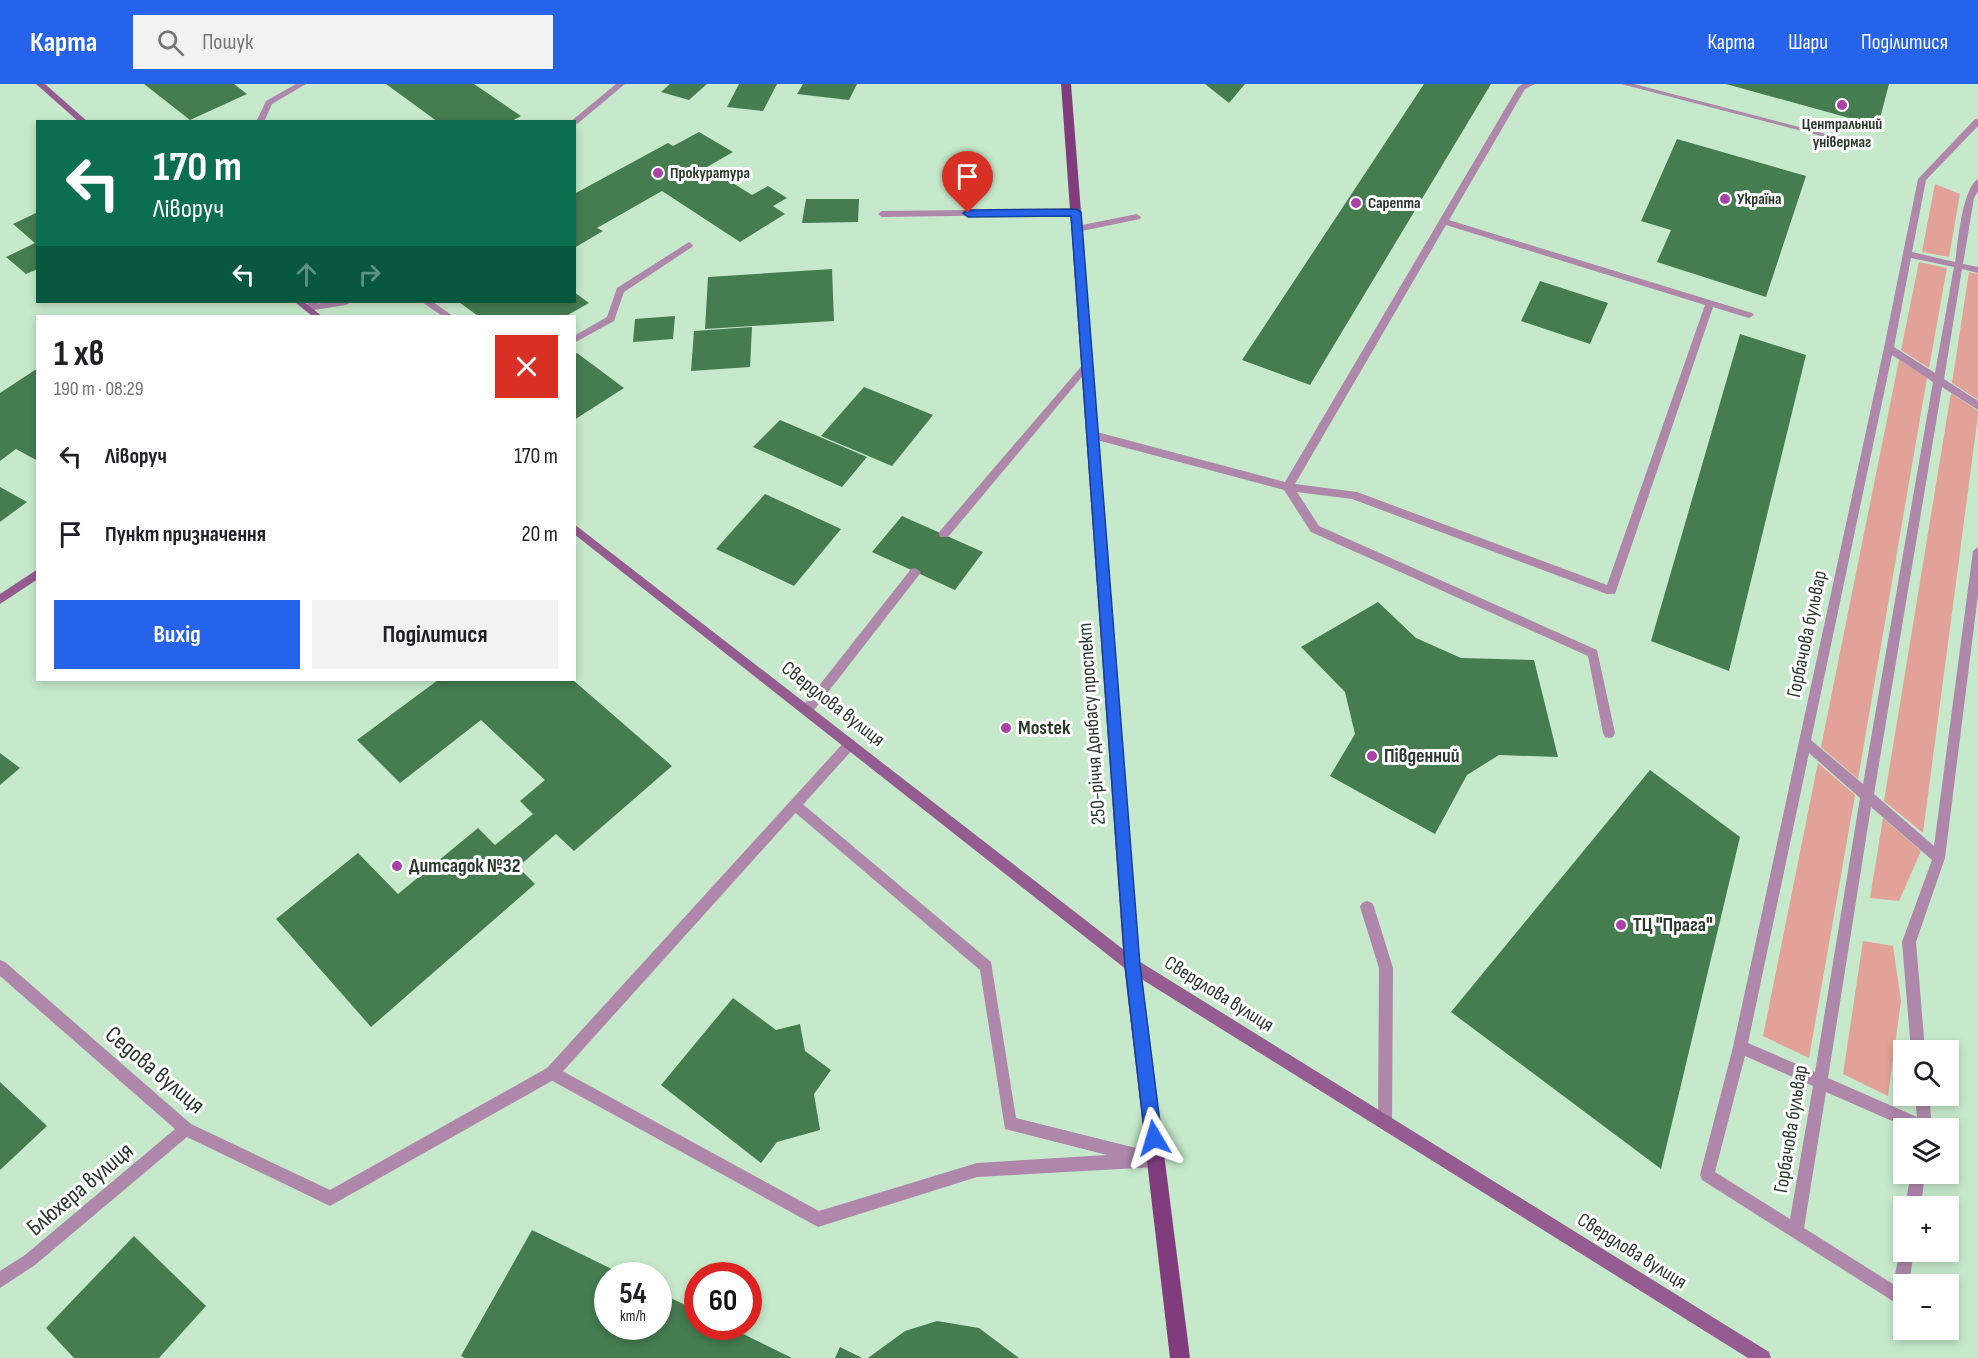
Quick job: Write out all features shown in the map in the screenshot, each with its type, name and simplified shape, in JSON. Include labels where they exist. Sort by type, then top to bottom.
[{"type":"main road","name":"250-річчя Донбасу проспект","points":[[1066,84],[1132,965],[1180,1358]]},
{"type":"street","points":[[40,84],[82,120]]},
{"type":"street","points":[[262,120],[269,103],[303,84]]},
{"type":"street","points":[[576,120],[621,84]]},
{"type":"street","points":[[1288,487],[1522,87],[1531,84]]},
{"type":"street","points":[[1625,84],[1856,143]]},
{"type":"street","name":"Горбачова бульвар","points":[[1978,121],[1922,179],[1889,348],[1740,1047],[1707,1175],[1796,1232],[1937,380],[1970,198],[1978,182]]},
{"type":"street","points":[[882,214],[1076,212]]},
{"type":"street","points":[[1077,229],[1137,217]]},
{"type":"street","points":[[1443,221],[1749,315]]},
{"type":"street","points":[[576,339],[611,319],[620,290],[689,245]]},
{"type":"street","points":[[1907,254],[1978,270]]},
{"type":"street","points":[[303,305],[332,303]]},
{"type":"street","points":[[428,303],[446,315]]},
{"type":"street","points":[[1093,435],[1288,487],[1353,495],[1611,591],[1710,303]]},
{"type":"street","points":[[303,305],[316,315]]},
{"type":"street","points":[[1889,348],[1978,406]]},
{"type":"street","points":[[944,534],[1088,364]]},
{"type":"street","points":[[1288,487],[1315,529],[1593,653],[1610,733]]},
{"type":"street","name":"Свердлова вулиця","points":[[576,530],[1132,965],[1754,1355]]},
{"type":"street","points":[[1917,1040],[1909,942],[1939,858],[1978,551]]},
{"type":"street","points":[[807,710],[915,572]]},
{"type":"street","points":[[0,600],[36,574]]},
{"type":"street","points":[[1805,742],[1939,858]]},
{"type":"street","points":[[850,744],[552,1074],[818,1218],[977,1170],[1156,1160]]},
{"type":"street","points":[[795,805],[986,967],[1010,1124],[1156,1160]]},
{"type":"street","points":[[1367,907],[1386,968],[1385,1122]]},
{"type":"street","name":"Седова вулиця","points":[[0,967],[186,1128],[330,1198],[552,1074]]},
{"type":"street","points":[[1740,1047],[1902,1118]]},
{"type":"street","name":"Блюхера вулиця","points":[[0,1280],[30,1260],[186,1128]]},
{"type":"street","points":[[1796,1232],[1899,1298],[1904,1262]]},
{"type":"shaded area","points":[[1935,184],[1960,194],[1949,257],[1922,252]]},
{"type":"shaded area","points":[[1919,262],[1947,268],[1929,368],[1901,350]]},
{"type":"shaded area","points":[[1969,272],[1978,274],[1978,400],[1952,383]]},
{"type":"shaded area","points":[[1899,360],[1927,378],[1858,779],[1821,747]]},
{"type":"shaded area","points":[[1951,393],[1978,411],[1978,415],[1923,833],[1884,801]]},
{"type":"shaded area","points":[[1818,763],[1855,795],[1809,1058],[1763,1036]]},
{"type":"shaded area","points":[[1883,818],[1921,851],[1899,901],[1870,898]]},
{"type":"shaded area","points":[[1863,941],[1893,946],[1901,1001],[1896,1040],[1893,1040],[1888,1096],[1843,1074]]},
{"type":"building","points":[[144,84],[234,84],[247,94],[190,120]]},
{"type":"building","points":[[386,84],[474,84],[521,116],[514,120],[435,120]]},
{"type":"building","points":[[670,84],[707,84],[689,100],[661,92]]},
{"type":"building","points":[[739,84],[777,84],[763,111],[727,107]]},
{"type":"building","points":[[803,84],[857,84],[849,100],[797,94]]},
{"type":"building","points":[[1205,84],[1245,84],[1229,103]]},
{"type":"building","points":[[1424,84],[1491,84],[1310,385],[1242,360]]},
{"type":"building","name":"Центральний універмаг","points":[[1726,84],[1889,84],[1878,126]]},
{"type":"building","points":[[699,132],[733,152],[707,167],[752,195],[768,186],[787,198],[773,206],[785,214],[740,242],[662,191],[597,228],[603,231],[576,247],[576,193],[668,143],[673,146]]},
{"type":"building","name":"Україна","points":[[1677,139],[1806,176],[1766,297],[1657,262],[1671,230],[1641,221]]},
{"type":"building","points":[[806,199],[859,199],[858,222],[802,223]]},
{"type":"building","points":[[36,213],[36,270],[26,274],[6,257],[35,243],[13,224]]},
{"type":"building","points":[[832,269],[834,321],[705,329],[708,277]]},
{"type":"building","points":[[1540,281],[1608,303],[1590,344],[1521,321]]},
{"type":"building","points":[[576,293],[589,303],[568,315],[477,315],[460,303],[576,303]]},
{"type":"building","points":[[675,316],[673,339],[633,342],[635,319]]},
{"type":"building","points":[[752,327],[750,367],[691,371],[694,331]]},
{"type":"building","points":[[1740,334],[1806,355],[1729,671],[1651,641]]},
{"type":"building","points":[[576,354],[624,388],[576,419]]},
{"type":"building","points":[[36,369],[36,460],[16,449],[0,461],[0,393]]},
{"type":"building","points":[[864,387],[933,415],[892,466],[821,436]]},
{"type":"building","points":[[780,420],[867,457],[842,487],[753,447]]},
{"type":"building","points":[[0,487],[27,502],[0,522]]},
{"type":"building","points":[[765,494],[841,529],[794,586],[716,549]]},
{"type":"building","points":[[902,516],[983,552],[955,590],[872,552]]},
{"type":"building","points":[[1378,602],[1416,638],[1461,658],[1534,660],[1558,757],[1499,755],[1467,775],[1435,834],[1330,776],[1355,734],[1345,692],[1301,647]]},
{"type":"building","points":[[437,681],[574,681],[672,766],[574,851],[556,834],[518,867],[535,884],[371,1027],[276,919],[358,853],[398,894],[478,828],[495,845],[533,814],[520,801],[545,780],[481,720],[400,783],[357,740]]},
{"type":"building","points":[[0,753],[20,768],[0,785]]},
{"type":"building","name":"ТЦ \"Прага\"","points":[[1650,770],[1740,837],[1661,1169],[1451,1012]]},
{"type":"building","points":[[733,998],[776,1030],[800,1024],[805,1051],[831,1070],[814,1094],[820,1130],[777,1142],[761,1163],[661,1085]]},
{"type":"building","points":[[0,1082],[47,1126],[0,1170]]},
{"type":"building","points":[[532,1230],[597,1262],[594,1262],[594,1340],[672,1340],[672,1299],[684,1304],[684,1340],[755,1340],[792,1358],[465,1358],[461,1356]]},
{"type":"building","points":[[134,1236],[206,1306],[159,1358],[74,1358],[46,1328]]},
{"type":"building","points":[[937,1321],[979,1328],[1019,1358],[868,1358],[905,1331]]},
{"type":"building","points":[[840,1347],[862,1358],[835,1358]]},
{"type":"place","name":"Центральний універмаг","points":[[1842,105]]},
{"type":"place","name":"Прокуратура","points":[[658,173]]},
{"type":"place","name":"Україна","points":[[1725,199]]},
{"type":"place","name":"Сарепта","points":[[1356,203]]},
{"type":"place","name":"Mostek","points":[[1006,728]]},
{"type":"place","name":"Південний","points":[[1372,756]]},
{"type":"place","name":"Дитсадок №32","points":[[397,866]]},
{"type":"place","name":"ТЦ \"Прага\"","points":[[1621,925]]},
{"type":"route","points":[[968,213],[1076,212],[1132,965],[1154,1138]]}]
